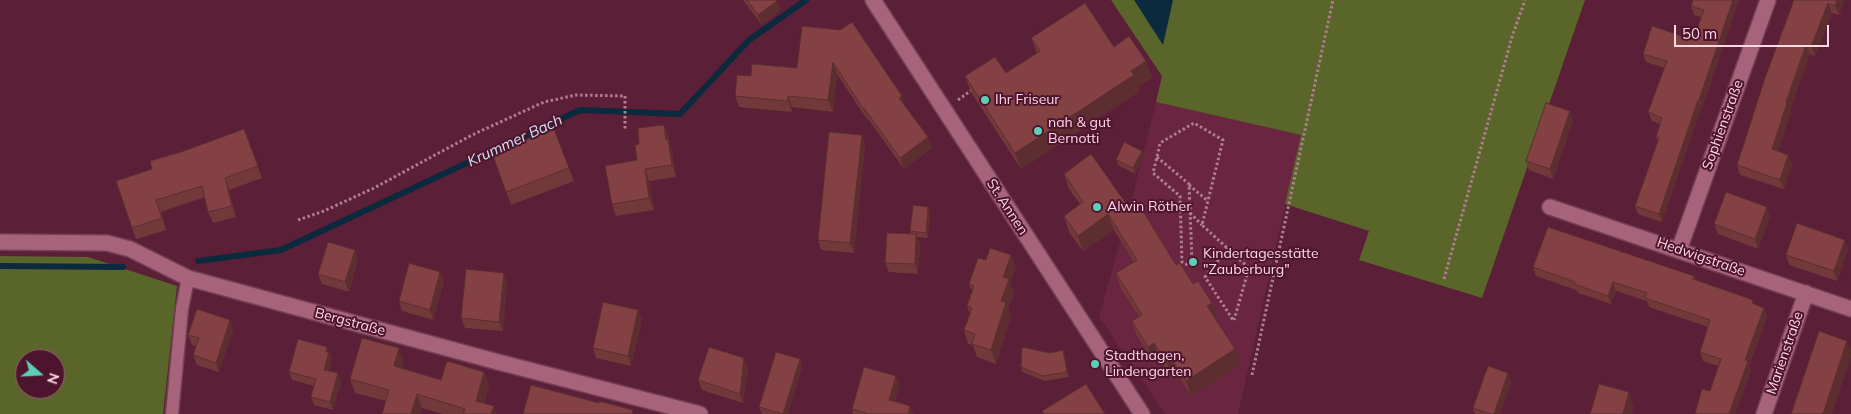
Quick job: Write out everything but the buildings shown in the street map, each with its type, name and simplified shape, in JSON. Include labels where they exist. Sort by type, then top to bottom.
[{"type":"street","name":"St. Annen","points":[[873,0],[1142,414]]},
{"type":"street","name":"Sophienstraße","points":[[1678,250],[1768,0]]},
{"type":"street","name":"Hedwigstraße","points":[[1550,207],[1851,309]]},
{"type":"street","name":"Bergstraße","points":[[0,242],[107,243],[130,249],[188,278],[498,362],[700,414]]},
{"type":"street","name":"Marienstraße","points":[[1764,414],[1806,293]]},
{"type":"lane","points":[[172,414],[182,309],[188,278]]},
{"type":"path","points":[[1252,375],[1333,0]]},
{"type":"path","points":[[1444,279],[1512,36],[1525,0]]},
{"type":"path","points":[[943,110],[978,86]]},
{"type":"path","points":[[298,220],[324,211],[374,188],[472,135],[544,102],[576,94],[625,96],[625,131]]},
{"type":"path","points":[[1189,184],[1192,261],[1188,265],[1182,262],[1180,196],[1154,173],[1160,143],[1194,123],[1224,140],[1202,225]]},
{"type":"path","points":[[1157,157],[1208,201]]},
{"type":"path","points":[[1190,213],[1202,225],[1228,248],[1249,268],[1234,320],[1205,277],[1228,248]]},
{"type":"shaded area","name":"Kindertagesstätte \"Zauberburg\"","points":[[1156,102],[1301,135],[1238,414],[1165,414],[1099,317],[1130,207]]},
{"type":"green space","points":[[1111,0],[1585,0],[1482,298],[1359,260],[1369,231],[1285,204],[1301,135],[1156,102],[1162,76]]},
{"type":"green space","points":[[0,256],[88,257],[177,286],[163,414],[0,414]]},
{"type":"water","points":[[1134,0],[1173,0],[1163,45]]},
{"type":"waterway","name":"Krummer Bach","points":[[198,261],[281,250],[580,110],[680,114],[749,40],[806,0]]},
{"type":"waterway","name":"Krummer Bach","points":[[0,266],[123,267]]},
{"type":"place","name":"Ihr Friseur","points":[[985,100]]},
{"type":"place","name":"nah & gut Bernotti","points":[[1038,131]]},
{"type":"place","name":"Alwin Röther","points":[[1097,207]]},
{"type":"place","name":"Kindertagesstätte \"Zauberburg\"","points":[[1193,262]]},
{"type":"place","name":"Stadthagen, Lindengarten","points":[[1095,364]]}]
